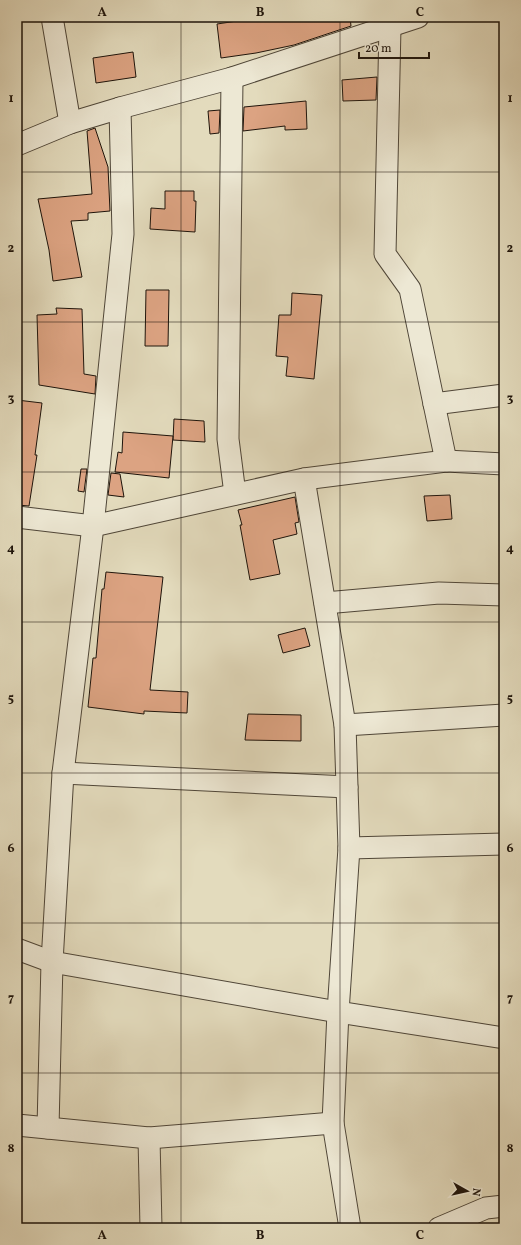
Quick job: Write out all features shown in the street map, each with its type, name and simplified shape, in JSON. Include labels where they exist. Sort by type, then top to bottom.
[{"type":"street","points":[[52,17],[70,123]]},
{"type":"street","points":[[17,145],[70,123],[232,78],[418,17]]},
{"type":"street","points":[[390,27],[385,254],[410,289],[446,461]]},
{"type":"street","points":[[232,78],[228,439],[235,494]]},
{"type":"street","points":[[48,1128],[52,962],[62,773],[93,526],[123,234],[120,108]]},
{"type":"street","points":[[434,404],[504,395]]},
{"type":"street","points":[[17,517],[93,526],[304,479],[446,461],[504,464]]},
{"type":"street","points":[[304,479],[345,725],[349,848],[338,1012],[333,1123],[350,1228]]},
{"type":"street","points":[[325,603],[439,593],[504,595]]},
{"type":"street","points":[[345,725],[504,715]]},
{"type":"street","points":[[62,773],[347,787]]},
{"type":"street","points":[[349,848],[504,844]]},
{"type":"street","points":[[17,948],[52,962],[338,1012],[504,1038]]},
{"type":"street","points":[[17,1125],[149,1138],[333,1123]]},
{"type":"street","points":[[149,1138],[151,1228]]},
{"type":"street","points":[[439,1228],[486,1208],[504,1206]]},
{"type":"building","points":[[264,17],[350,17],[351,26],[294,45],[256,53],[221,58],[217,24]]},
{"type":"building","points":[[133,52],[136,77],[96,83],[93,58]]},
{"type":"building","points":[[377,77],[376,100],[343,101],[342,80]]},
{"type":"building","points":[[306,101],[307,129],[285,130],[285,126],[243,131],[244,107]]},
{"type":"building","points":[[220,110],[219,133],[210,134],[208,111]]},
{"type":"building","points":[[95,128],[108,167],[110,211],[88,213],[88,220],[71,221],[82,277],[53,281],[49,250],[38,199],[92,194],[87,131]]},
{"type":"building","points":[[165,191],[194,191],[194,201],[196,201],[195,232],[150,229],[151,208],[165,209]]},
{"type":"building","points":[[146,290],[169,290],[168,346],[145,346]]},
{"type":"building","points":[[292,293],[322,295],[314,379],[286,376],[288,357],[276,356],[279,315],[291,315]]},
{"type":"building","points":[[56,308],[82,309],[84,374],[96,376],[95,394],[39,385],[37,315],[57,314]]},
{"type":"building","points":[[17,400],[42,403],[35,455],[37,455],[29,506],[17,505]]},
{"type":"building","points":[[174,419],[204,421],[205,442],[173,440]]},
{"type":"building","points":[[123,432],[173,436],[169,478],[115,472],[118,452],[122,453]]},
{"type":"building","points":[[81,469],[87,469],[84,492],[78,491]]},
{"type":"building","points":[[111,473],[120,474],[124,497],[108,495]]},
{"type":"building","points":[[450,495],[452,519],[427,521],[424,496]]},
{"type":"building","points":[[295,497],[299,522],[295,523],[297,534],[273,540],[280,574],[250,580],[240,525],[242,525],[238,510]]},
{"type":"building","points":[[106,572],[163,577],[150,690],[188,692],[187,713],[144,711],[144,714],[88,707],[93,658],[96,658],[102,589],[104,589]]},
{"type":"building","points":[[305,628],[310,646],[283,653],[278,635]]},
{"type":"building","points":[[248,714],[301,715],[301,741],[245,740]]}]
